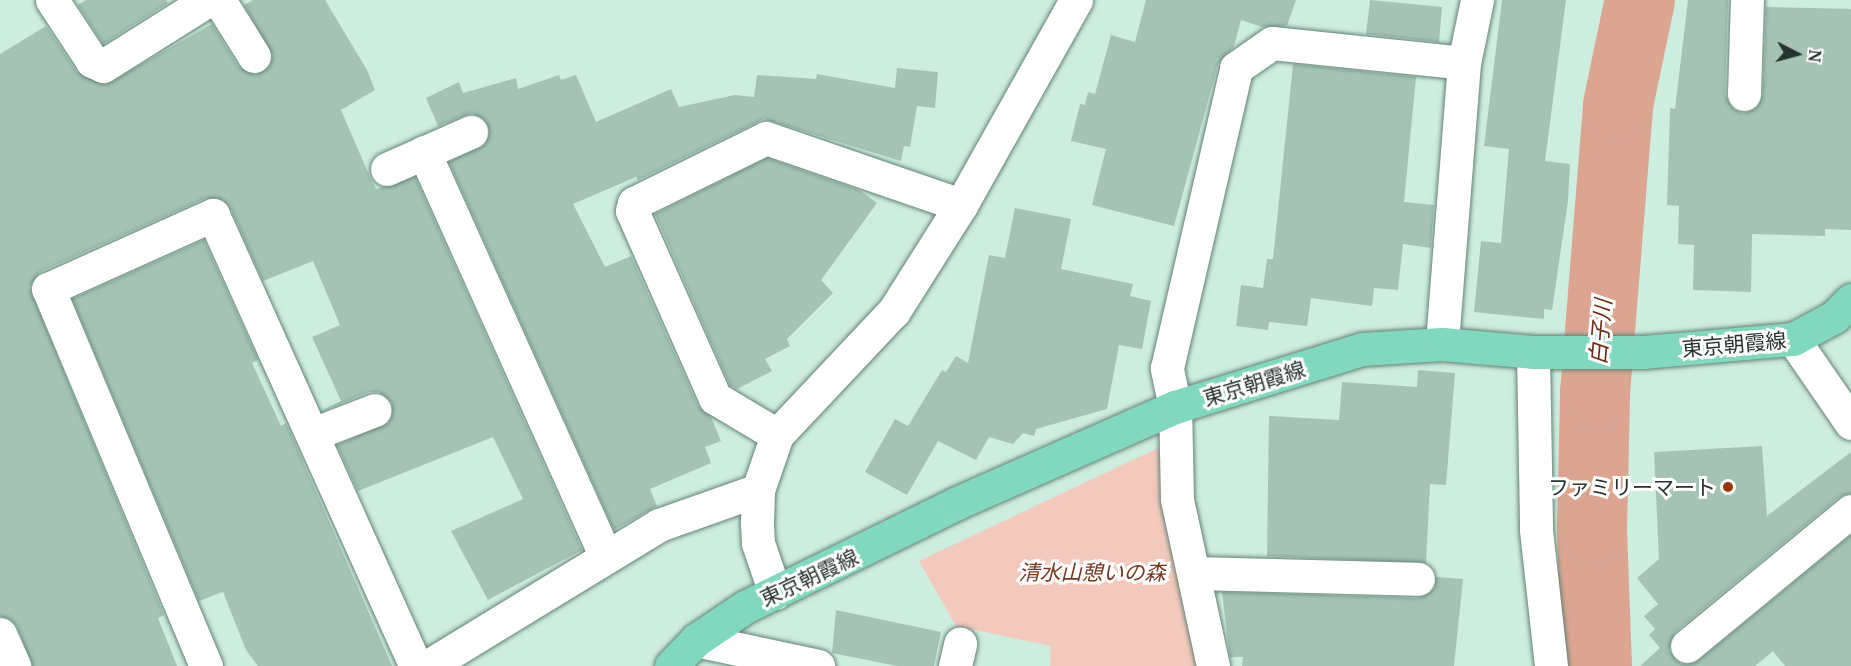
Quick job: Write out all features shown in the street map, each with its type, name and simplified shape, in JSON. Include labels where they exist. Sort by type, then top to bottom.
[{"type":"main road","name":"東京朝霞線","points":[[671,666],[696,640],[725,618],[957,503],[1175,407],[1362,349],[1442,344],[1533,352],[1638,352],[1793,339],[1834,317],[1851,300]]},
{"type":"street","points":[[52,0],[92,61],[103,66],[208,0]]},
{"type":"street","points":[[219,0],[254,56]]},
{"type":"street","points":[[775,593],[758,543],[759,490],[777,435],[894,310],[961,205],[1076,0]]},
{"type":"street","points":[[1442,344],[1464,63],[1477,0]]},
{"type":"street","points":[[1744,94],[1747,0]]},
{"type":"street","points":[[1213,666],[1177,499],[1175,407],[1167,368],[1236,68],[1272,43],[1464,63]]},
{"type":"street","points":[[387,169],[471,132]]},
{"type":"street","points":[[777,435],[715,398],[632,211],[634,203],[766,138],[961,205]]},
{"type":"street","points":[[424,153],[605,555]]},
{"type":"street","points":[[206,666],[48,289],[213,215],[416,666]]},
{"type":"street","points":[[1793,339],[1851,423]]},
{"type":"street","points":[[1533,352],[1536,530],[1551,666]]},
{"type":"street","points":[[313,434],[375,410]]},
{"type":"street","points":[[428,666],[605,555],[658,525],[759,490]]},
{"type":"street","points":[[1687,646],[1851,511]]},
{"type":"street","points":[[1194,573],[1418,579]]},
{"type":"street","points":[[0,634],[14,666]]},
{"type":"street","points":[[696,640],[818,666]]},
{"type":"green space","name":"清水山憩いの森","points":[[1158,448],[1200,666],[1050,666],[1051,646],[956,626],[919,561]]},
{"type":"building","points":[[86,0],[166,0],[168,3],[103,44],[78,5]]},
{"type":"building","points":[[253,0],[325,0],[367,70],[375,90],[341,110],[370,177],[376,189],[415,177],[582,550],[488,600],[451,531],[523,499],[493,437],[358,491],[337,445],[389,422],[392,403],[378,392],[369,392],[322,411],[341,401],[312,337],[340,325],[313,261],[263,281],[230,207],[223,200],[206,198],[40,272],[29,287],[164,615],[158,618],[177,666],[32,666],[17,626],[0,616],[0,54],[46,26],[77,72],[105,85],[212,24],[238,66],[255,75],[270,65],[273,56],[244,5]]},
{"type":"building","points":[[1146,0],[1296,0],[1287,26],[1262,27],[1241,20],[1234,46],[1218,64],[1174,226],[1092,205],[1106,149],[1071,141],[1080,104],[1085,105],[1088,92],[1095,94],[1111,35],[1135,42]]},
{"type":"building","points":[[1370,0],[1442,7],[1439,42],[1366,34]]},
{"type":"building","points":[[1502,0],[1566,0],[1545,161],[1570,164],[1568,201],[1552,310],[1544,309],[1544,319],[1474,312],[1481,241],[1501,243],[1509,149],[1484,146]]},
{"type":"building","points":[[1688,0],[1728,0],[1725,94],[1734,110],[1743,113],[1753,110],[1763,95],[1766,7],[1851,9],[1851,230],[1825,229],[1825,236],[1752,234],[1751,292],[1693,290],[1694,245],[1678,244],[1679,206],[1667,205],[1670,108],[1675,109]]},
{"type":"building","points":[[1293,64],[1416,77],[1404,202],[1434,205],[1431,248],[1403,244],[1398,290],[1374,288],[1372,306],[1311,298],[1307,326],[1269,322],[1268,330],[1236,326],[1241,285],[1263,288],[1267,259],[1273,259]]},
{"type":"building","points":[[897,68],[938,72],[935,108],[917,106],[910,147],[904,146],[901,161],[764,119],[638,180],[636,177],[573,204],[605,267],[631,256],[698,406],[711,417],[721,441],[705,447],[711,463],[650,489],[657,506],[614,530],[449,162],[486,144],[488,125],[472,113],[438,126],[426,98],[459,82],[463,93],[516,78],[518,89],[559,75],[561,80],[576,75],[596,122],[671,89],[679,107],[735,95],[754,97],[757,75],[816,79],[817,74],[895,88]]},
{"type":"building","points":[[767,158],[859,190],[877,203],[821,280],[833,293],[787,339],[790,346],[765,359],[772,371],[737,389],[730,385],[655,214]]},
{"type":"building","points":[[1015,208],[1071,219],[1061,269],[1133,284],[1130,296],[1151,301],[1142,349],[1119,345],[1107,409],[1036,429],[1034,436],[1023,433],[1013,444],[989,437],[976,460],[938,441],[907,495],[865,472],[895,419],[908,426],[942,370],[946,372],[956,356],[968,363],[989,255],[1005,258]]},
{"type":"building","points":[[204,240],[258,360],[252,363],[281,426],[286,423],[392,666],[258,666],[246,650],[223,592],[199,601],[72,299]]},
{"type":"building","points":[[1418,370],[1455,373],[1446,485],[1430,484],[1426,563],[1267,556],[1269,416],[1339,420],[1342,382],[1417,387]]},
{"type":"building","points":[[1762,446],[1767,516],[1851,452],[1851,493],[1839,497],[1675,632],[1669,650],[1681,664],[1699,660],[1851,535],[1851,666],[1785,666],[1773,651],[1755,666],[1640,666],[1660,648],[1649,635],[1655,629],[1644,616],[1658,604],[1637,578],[1659,559],[1654,452]]},
{"type":"building","points":[[1436,577],[1463,579],[1454,666],[1242,666],[1243,657],[1230,657],[1222,592],[1418,598],[1434,589]]},
{"type":"building","points":[[836,610],[941,632],[934,666],[897,666],[832,653]]},
{"type":"waterway","name":"白子川","points":[[1597,666],[1592,529],[1595,393],[1618,105],[1640,0]]},
{"type":"place","name":"ファミリーマート","points":[[1728,487]]}]
